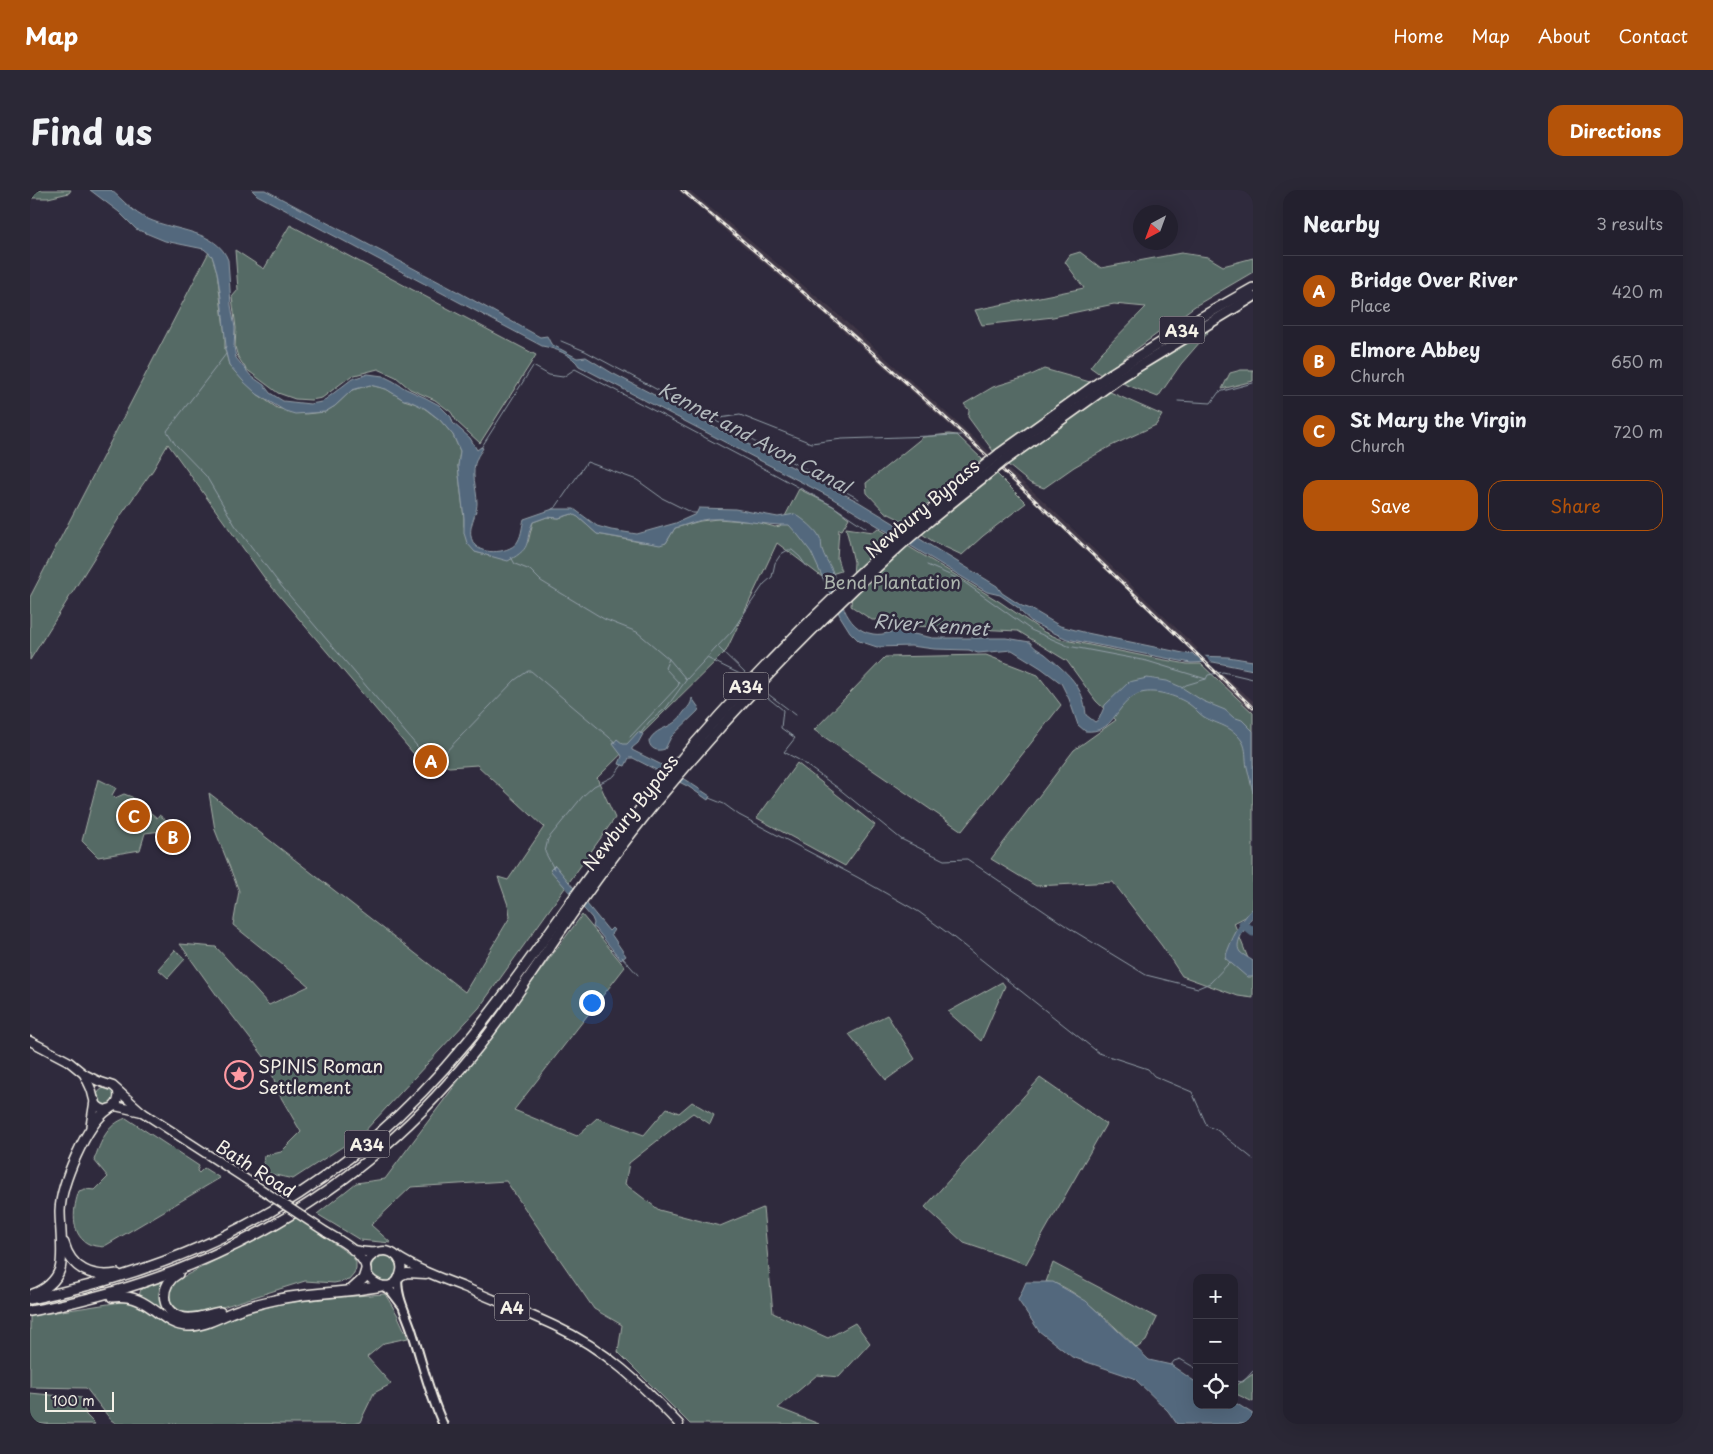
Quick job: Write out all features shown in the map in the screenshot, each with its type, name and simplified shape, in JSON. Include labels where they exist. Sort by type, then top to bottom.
[{"type":"highway","name":"Newbury Bypass","points":[[1002,457],[1101,391],[1117,375],[1200,318],[1253,288]]},
{"type":"highway","name":"Newbury Bypass","points":[[30,1311],[72,1303],[140,1284],[200,1262],[248,1239],[313,1200],[360,1166],[419,1114],[456,1074],[488,1034],[582,893],[668,781],[824,611],[914,529],[1090,388],[1117,375],[1253,297]]},
{"type":"highway","name":"Newbury Bypass","points":[[30,1297],[104,1282],[162,1263],[239,1230],[291,1200],[337,1168],[381,1132],[420,1095],[467,1042],[572,907]]},
{"type":"highway","points":[[91,1129],[94,1100]]},
{"type":"highway","points":[[30,1297],[44,1290],[58,1272],[61,1255],[60,1208],[66,1178],[91,1129],[102,1115],[112,1107]]},
{"type":"highway","points":[[60,1228],[70,1258],[81,1269],[90,1273],[100,1275],[115,1274],[162,1263]]},
{"type":"highway","points":[[200,1262],[175,1275],[167,1282],[164,1292],[169,1310],[177,1316],[186,1318],[239,1310]]},
{"type":"highway","points":[[351,1290],[363,1280],[366,1268]]},
{"type":"highway","points":[[72,1303],[120,1296],[134,1297],[173,1322],[187,1326],[201,1324],[239,1310],[278,1299],[381,1286]]},
{"type":"main road","points":[[30,1041],[68,1061],[84,1074],[113,1086],[118,1092],[119,1099],[112,1107],[100,1108],[94,1100],[84,1074]]},
{"type":"main road","points":[[94,1100],[97,1088],[106,1084]]},
{"type":"main road","name":"Bath Road","points":[[118,1092],[142,1112],[353,1250],[363,1260],[366,1268]]},
{"type":"main road","name":"Bath Road","points":[[112,1107],[142,1112]]},
{"type":"main road","name":"Bath Road","points":[[353,1250],[378,1252]]},
{"type":"main road","points":[[404,1308],[391,1291],[371,1280],[366,1268],[370,1257],[378,1252],[386,1251],[395,1255],[401,1265],[398,1284],[404,1308],[443,1424]]},
{"type":"main road","name":"A4","points":[[395,1255],[431,1274],[542,1320],[591,1345],[610,1358],[637,1382],[679,1424]]},
{"type":"main road","name":"A4","points":[[399,1277],[412,1273],[431,1274]]},
{"type":"main road","points":[[381,1286],[392,1284],[399,1277]]},
{"type":"shaded area","points":[[678,190],[689,190],[835,312],[1038,496],[1198,649],[1192,652],[1024,493],[927,405],[831,320]]},
{"type":"shaded area","points":[[1223,674],[1253,701],[1253,713],[1216,678]]},
{"type":"green space","points":[[30,190],[71,190],[69,193],[48,198],[30,198]]},
{"type":"green space","points":[[290,225],[536,355],[480,443],[457,422],[451,412],[435,400],[410,389],[396,377],[378,369],[351,376],[322,398],[311,400],[295,399],[278,393],[246,369],[238,357],[235,347],[236,328],[232,297],[238,290],[235,250],[264,269]]},
{"type":"green space","points":[[209,252],[217,272],[225,349],[229,365],[257,394],[277,408],[305,414],[325,412],[335,406],[352,390],[370,385],[386,389],[404,400],[420,405],[440,420],[453,435],[460,451],[458,466],[464,526],[475,552],[509,560],[528,542],[533,522],[547,517],[559,518],[572,514],[577,516],[597,534],[640,542],[666,543],[675,528],[700,521],[718,519],[757,522],[775,527],[780,526],[799,489],[833,506],[849,518],[842,530],[839,529],[837,558],[841,571],[822,577],[777,543],[726,651],[597,778],[615,818],[479,1008],[362,1134],[293,1179],[262,1172],[264,1156],[281,1152],[301,1132],[279,1094],[268,1062],[180,944],[216,947],[269,1005],[309,986],[233,925],[239,891],[215,830],[209,793],[465,992],[510,917],[509,908],[498,877],[508,880],[544,827],[477,765],[449,767],[413,753],[266,580],[168,444],[30,660],[30,597]]},
{"type":"green space","points":[[1080,252],[1101,268],[1181,253],[1208,257],[1223,266],[1253,258],[1253,272],[1195,306],[1101,375],[1090,367],[1100,354],[1146,307],[1114,304],[1053,317],[982,325],[975,310],[1084,288],[1065,262],[1070,255]]},
{"type":"green space","points":[[1209,328],[1207,334],[1181,364],[1158,397],[1122,383]]},
{"type":"green space","points":[[1044,369],[1090,382],[993,451],[968,417],[969,410],[964,404],[993,387],[1029,376]]},
{"type":"green space","points":[[1241,370],[1253,370],[1253,381],[1222,389],[1230,373]]},
{"type":"green space","points":[[1110,392],[1162,415],[1156,425],[1111,446],[1074,467],[1044,488],[1030,483],[1008,465]]},
{"type":"green space","points":[[957,435],[982,459],[905,522],[885,512],[867,493],[866,483],[923,437]]},
{"type":"green space","points":[[997,474],[1026,503],[983,536],[962,555],[934,542],[922,534]]},
{"type":"green space","name":"Bend Plantation","points":[[846,528],[873,532],[878,528],[1000,602],[1044,632],[1060,639],[1187,664],[1201,664],[1253,713],[1253,913],[1234,923],[1253,971],[1253,998],[1238,996],[1182,976],[1162,946],[1113,882],[1036,886],[991,859],[1074,750],[1116,720],[1096,701],[1067,661],[1018,631],[891,625],[890,620],[872,620],[851,606],[854,562]]},
{"type":"green space","points":[[986,655],[1038,675],[1061,705],[962,831],[814,730],[885,657]]},
{"type":"green space","points":[[797,763],[875,825],[845,866],[757,818]]},
{"type":"green space","points":[[98,779],[116,788],[112,795],[115,798],[124,794],[132,797],[157,818],[159,815],[166,820],[161,831],[145,833],[140,850],[98,857],[82,841]]},
{"type":"green space","points":[[582,915],[625,967],[514,1110],[577,1136],[597,1118],[644,1135],[667,1108],[679,1113],[692,1102],[714,1115],[710,1124],[693,1113],[690,1115],[629,1163],[625,1184],[659,1210],[720,1226],[763,1208],[773,1313],[828,1338],[855,1323],[870,1343],[839,1377],[817,1375],[778,1408],[819,1424],[690,1424],[618,1352],[622,1325],[594,1309],[506,1181],[411,1187],[371,1225],[391,1243],[360,1240],[317,1214],[356,1183],[385,1179]]},
{"type":"green space","points":[[175,950],[185,959],[168,978],[158,969]]},
{"type":"green space","points":[[1002,982],[1005,986],[981,1041],[948,1012]]},
{"type":"green space","points":[[887,1015],[915,1059],[886,1080],[849,1034]]},
{"type":"green space","points":[[1040,1078],[1106,1124],[1026,1264],[964,1243],[925,1207]]},
{"type":"green space","points":[[106,1088],[112,1091],[115,1097],[112,1103],[106,1106],[100,1103],[97,1097],[100,1091]]},
{"type":"green space","points":[[126,1118],[199,1166],[197,1171],[199,1173],[204,1168],[220,1178],[103,1247],[91,1245],[82,1239],[75,1226],[74,1212],[77,1197],[79,1191],[85,1189],[95,1190],[108,1177],[94,1160],[105,1135],[114,1125]]},
{"type":"green space","points":[[296,1217],[352,1256],[356,1262],[356,1268],[349,1280],[334,1283],[305,1281],[213,1310],[186,1316],[172,1309],[167,1293],[177,1280]]},
{"type":"green space","points":[[384,1256],[393,1260],[397,1269],[393,1278],[384,1282],[375,1278],[371,1269],[375,1260]]},
{"type":"green space","points":[[1053,1263],[1157,1318],[1146,1341],[1137,1348],[1106,1319],[1068,1289],[1046,1282]]},
{"type":"green space","points":[[164,1281],[163,1286],[178,1321],[139,1296],[141,1289]]},
{"type":"green space","points":[[385,1294],[408,1338],[384,1343],[367,1357],[391,1384],[374,1393],[360,1422],[353,1424],[117,1424],[111,1420],[86,1388],[30,1387],[30,1316],[134,1300],[182,1330],[199,1329],[234,1316],[284,1303]]},
{"type":"green space","points":[[1253,1374],[1253,1402],[1238,1395],[1238,1384]]},
{"type":"green space","points":[[30,1393],[82,1398],[86,1415],[95,1424],[30,1424]]},
{"type":"water","points":[[90,190],[111,190],[133,210],[143,216],[158,223],[205,237],[222,250],[228,260],[236,358],[251,376],[264,385],[270,393],[283,401],[310,404],[322,402],[352,379],[368,374],[383,376],[439,405],[451,417],[453,423],[470,438],[477,450],[481,447],[483,448],[477,457],[474,469],[477,508],[471,528],[472,539],[478,548],[497,552],[510,548],[518,541],[524,519],[553,509],[574,509],[597,526],[637,534],[676,523],[696,514],[699,508],[735,509],[778,517],[795,514],[816,532],[821,540],[823,552],[832,570],[844,609],[855,625],[863,631],[873,634],[885,634],[904,630],[909,633],[933,638],[1006,638],[1030,642],[1073,680],[1082,695],[1086,715],[1095,722],[1099,719],[1105,705],[1129,682],[1147,678],[1167,681],[1181,687],[1203,701],[1225,710],[1233,717],[1242,720],[1253,731],[1253,793],[1245,747],[1242,741],[1229,728],[1204,717],[1189,704],[1178,698],[1158,692],[1138,694],[1124,705],[1109,724],[1095,731],[1085,731],[1078,725],[1061,683],[1012,650],[978,653],[969,650],[911,646],[877,647],[859,641],[850,632],[840,616],[811,552],[789,525],[729,519],[696,521],[675,528],[666,543],[660,545],[597,534],[572,514],[559,518],[547,517],[533,522],[525,548],[508,561],[475,552],[467,543],[464,533],[458,466],[460,451],[453,435],[440,420],[426,409],[408,400],[404,400],[386,389],[370,385],[352,390],[335,406],[325,412],[295,414],[285,411],[257,394],[229,365],[225,349],[217,272],[212,256],[204,249],[165,241],[136,229],[119,212]]},
{"type":"water","points":[[252,190],[265,190],[540,337],[547,336],[551,344],[577,358],[586,357],[612,373],[859,502],[997,586],[1002,593],[1022,606],[1031,609],[1060,626],[1188,654],[1192,653],[1195,656],[1228,657],[1253,661],[1253,670],[1213,662],[1191,663],[1067,639],[1033,623],[1020,609],[1000,595],[987,592],[830,497],[579,366],[563,353],[542,346],[257,195]]},
{"type":"water","points":[[692,698],[699,708],[698,711],[671,737],[665,749],[652,748],[649,741],[651,737],[678,720],[689,706]]},
{"type":"water","points":[[638,732],[643,734],[632,750],[664,766],[710,796],[708,800],[689,787],[633,758],[629,758],[625,766],[619,764],[622,756],[613,744],[617,739],[623,744],[627,744]]},
{"type":"water","points":[[555,865],[609,931],[612,928],[614,930],[611,934],[626,956],[621,960],[593,927],[592,918],[550,870]]},
{"type":"water","points":[[1253,908],[1252,919],[1238,943],[1240,952],[1253,961],[1253,977],[1247,977],[1225,958],[1236,931]]},
{"type":"water","points":[[1026,1282],[1053,1282],[1086,1301],[1149,1360],[1171,1365],[1193,1380],[1193,1409],[1238,1409],[1238,1405],[1253,1414],[1253,1424],[1177,1424],[1168,1411],[1134,1378],[1072,1357],[1039,1331],[1018,1300]]},
{"type":"pier","points":[[1192,652],[1202,653],[1214,665],[1206,665]]},
{"type":"waterway","name":"Kennet and Avon Canal","points":[[561,341],[585,351],[859,499]]},
{"type":"waterway","points":[[226,354],[167,431],[175,444],[206,476],[235,525],[278,582],[434,764],[515,680],[528,671],[531,671],[616,743]]},
{"type":"waterway","points":[[481,448],[533,366],[549,375],[563,377],[575,369],[833,506],[866,528]]},
{"type":"waterway","points":[[1178,401],[1211,403],[1219,392],[1253,383]]},
{"type":"waterway","name":"Kennet and Avon Canal","points":[[713,419],[740,415],[811,443],[842,439],[961,435]]},
{"type":"waterway","points":[[552,509],[556,507],[587,462],[637,480],[662,498],[692,513],[696,513]]},
{"type":"waterway","points":[[640,734],[649,722],[666,708],[687,679],[732,631],[764,584],[772,577],[775,563],[781,554],[792,550],[807,567]]},
{"type":"waterway","points":[[511,557],[515,564],[530,570],[541,581],[604,619],[637,632],[669,659],[686,679]]},
{"type":"waterway","points":[[927,565],[961,580],[1031,630],[1068,646],[1147,661],[1206,679]]},
{"type":"waterway","points":[[719,648],[745,673]]},
{"type":"waterway","points":[[707,658],[742,675]]},
{"type":"waterway","points":[[630,737],[678,686],[679,683],[665,668],[669,659]]},
{"type":"waterway","points":[[1182,688],[1206,679],[1208,675],[1223,672],[1253,679]]},
{"type":"waterway","points":[[764,691],[796,715]]},
{"type":"waterway","points":[[762,693],[783,710],[781,728],[795,738],[784,752],[799,760],[838,788],[901,839],[944,860],[967,859],[1069,928],[1146,975],[1198,988],[1210,983],[1230,962]]},
{"type":"waterway","points":[[554,869],[545,852],[548,839],[583,796],[594,786],[614,776],[622,765]]},
{"type":"waterway","points":[[709,798],[724,804],[739,815],[919,912],[1099,1053],[1148,1069],[1154,1076],[1192,1092],[1207,1126],[1217,1130],[1253,1159]]},
{"type":"waterway","name":"River Kennet","points":[[1243,924],[1253,932]]},
{"type":"waterway","points":[[622,957],[638,975]]},
{"type":"waterway","points":[[1171,1365],[1174,1361],[1180,1359],[1193,1367]]},
{"type":"waterway","points":[[1238,1381],[1243,1382],[1253,1371]]},
{"type":"railway","points":[[682,190],[822,309],[960,431],[1253,708]]},
{"type":"place","name":"Bridge Over River","points":[[431,761]]},
{"type":"place","name":"St Mary the Virgin","points":[[134,816]]},
{"type":"place","name":"Elmore Abbey","points":[[173,837]]},
{"type":"place","name":"SPINIS Roman Settlement","points":[[239,1075]]}]
